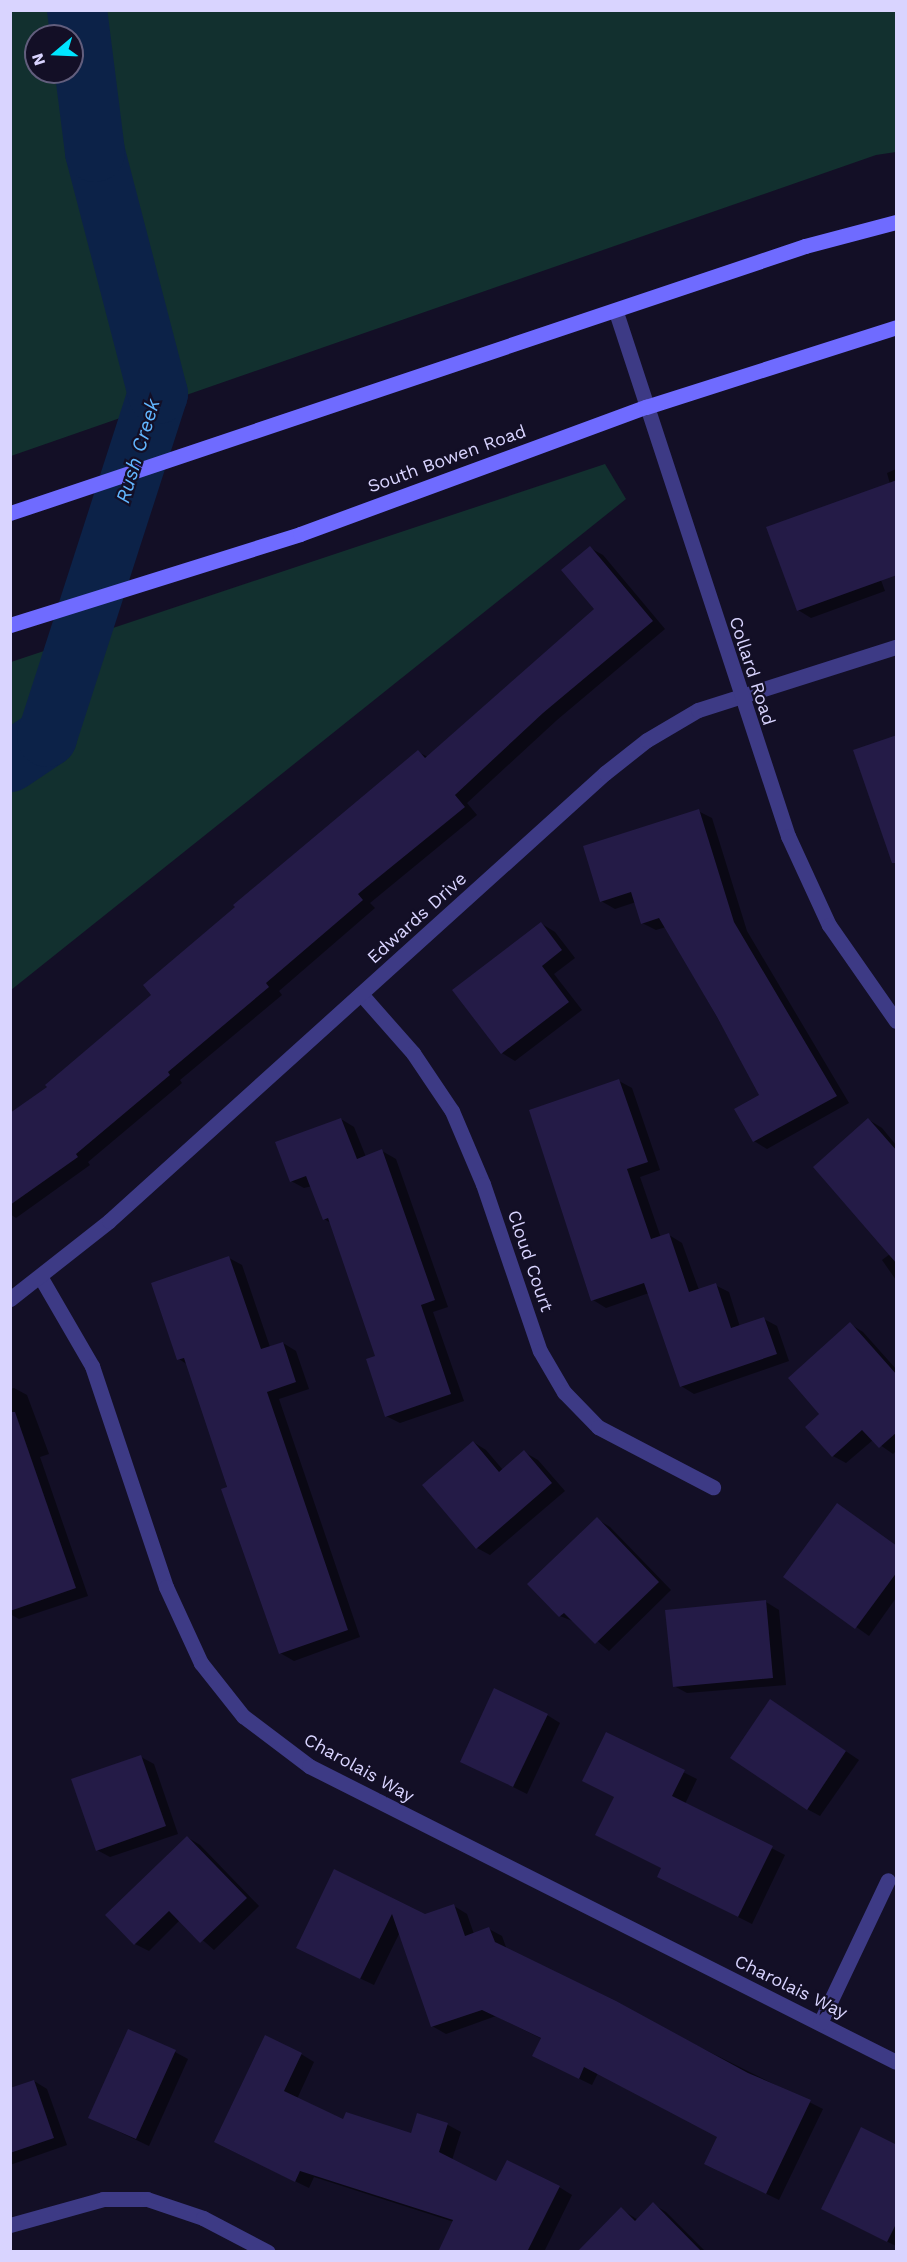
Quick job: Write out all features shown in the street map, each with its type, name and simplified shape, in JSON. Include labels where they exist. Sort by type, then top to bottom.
[{"type":"main road","points":[[10,513],[616,312],[805,246],[897,222]]},
{"type":"main road","name":"South Bowen Road","points":[[10,625],[300,534],[646,406],[897,327]]},
{"type":"street","name":"Collard Road","points":[[616,312],[771,790],[808,883],[829,925],[897,1021]]},
{"type":"street","name":"Edwards Drive","points":[[10,1299],[41,1278],[626,756],[698,711],[897,647]]},
{"type":"street","name":"Cloud Court","points":[[361,994],[413,1053],[452,1112],[483,1184],[540,1351],[564,1392],[598,1427],[713,1487]]},
{"type":"street","name":"Charolais Way","points":[[41,1278],[92,1366],[166,1587],[201,1663],[243,1716],[309,1766],[566,1899],[897,2062]]},
{"type":"street","points":[[820,2023],[888,1880]]},
{"type":"street","points":[[10,2225],[103,2199],[147,2199],[186,2211],[268,2252]]},
{"type":"green space","points":[[10,11],[896,11],[896,152],[876,155],[11,456]]},
{"type":"green space","points":[[605,464],[626,499],[11,990],[11,662]]},
{"type":"building","points":[[897,480],[897,575],[797,611],[766,527]]},
{"type":"building","points":[[590,546],[653,621],[543,713],[455,795],[465,807],[358,894],[363,900],[266,983],[269,987],[168,1072],[170,1075],[76,1154],[78,1157],[10,1205],[10,1113],[47,1087],[45,1085],[151,995],[143,985],[235,907],[233,905],[418,750],[425,758],[594,609],[561,570]]},
{"type":"building","points":[[897,735],[897,863],[892,863],[853,750]]},
{"type":"building","points":[[699,809],[734,922],[837,1096],[753,1142],[734,1109],[759,1095],[717,1017],[659,918],[641,924],[631,892],[600,902],[583,846]]},
{"type":"building","points":[[541,922],[562,950],[542,966],[569,1002],[501,1054],[452,990]]},
{"type":"building","points":[[619,1079],[648,1162],[627,1169],[651,1239],[669,1233],[689,1292],[716,1283],[731,1328],[764,1317],[777,1354],[680,1387],[644,1283],[591,1301],[529,1110]]},
{"type":"building","points":[[341,1118],[357,1159],[382,1149],[435,1300],[421,1305],[451,1394],[385,1417],[366,1359],[375,1356],[328,1218],[323,1220],[306,1176],[290,1182],[275,1142]]},
{"type":"building","points":[[868,1118],[897,1151],[897,1264],[813,1167]]},
{"type":"building","points":[[229,1256],[261,1349],[283,1342],[296,1382],[267,1392],[348,1630],[279,1654],[221,1489],[227,1487],[184,1358],[177,1360],[151,1283]]},
{"type":"building","points":[[850,1322],[897,1375],[897,1432],[879,1448],[862,1430],[832,1457],[805,1427],[819,1414],[788,1378]]},
{"type":"building","points":[[10,1412],[15,1412],[76,1588],[10,1611]]},
{"type":"building","points":[[473,1441],[499,1472],[524,1450],[552,1483],[476,1549],[422,1485]]},
{"type":"building","points":[[837,1503],[897,1546],[897,1572],[855,1629],[783,1577]]},
{"type":"building","points":[[597,1517],[659,1582],[595,1644],[564,1613],[559,1617],[527,1584]]},
{"type":"building","points":[[766,1600],[773,1678],[673,1687],[665,1610]]},
{"type":"building","points":[[494,1688],[548,1714],[513,1787],[460,1762]]},
{"type":"building","points":[[770,1699],[846,1751],[807,1810],[730,1758]]},
{"type":"building","points":[[606,1732],[685,1770],[672,1796],[773,1846],[738,1917],[657,1877],[661,1868],[595,1835],[614,1797],[582,1781]]},
{"type":"building","points":[[141,1755],[166,1826],[96,1851],[71,1779]]},
{"type":"building","points":[[187,1836],[247,1898],[200,1943],[169,1911],[134,1945],[105,1915]]},
{"type":"building","points":[[334,1869],[425,1914],[454,1904],[465,1936],[489,1927],[495,1942],[616,2001],[748,2073],[811,2100],[766,2194],[704,2164],[717,2137],[584,2067],[579,2079],[532,2056],[541,2038],[482,2010],[431,2027],[392,1914],[360,1979],[296,1948]]},
{"type":"building","points":[[128,2029],[176,2050],[136,2139],[88,2118]]},
{"type":"building","points":[[265,2035],[302,2053],[284,2091],[343,2119],[346,2112],[411,2133],[417,2113],[448,2123],[439,2152],[496,2181],[507,2160],[560,2186],[527,2252],[438,2252],[453,2220],[300,2171],[295,2182],[214,2142]]},
{"type":"building","points":[[34,2080],[54,2138],[10,2153],[10,2088]]},
{"type":"building","points":[[861,2127],[897,2145],[897,2222],[887,2242],[821,2209]]},
{"type":"building","points":[[653,2202],[702,2252],[577,2252],[621,2207],[635,2221]]},
{"type":"waterway","name":"Rush Creek","points":[[10,762],[47,737],[158,394],[95,152],[77,10]]}]
